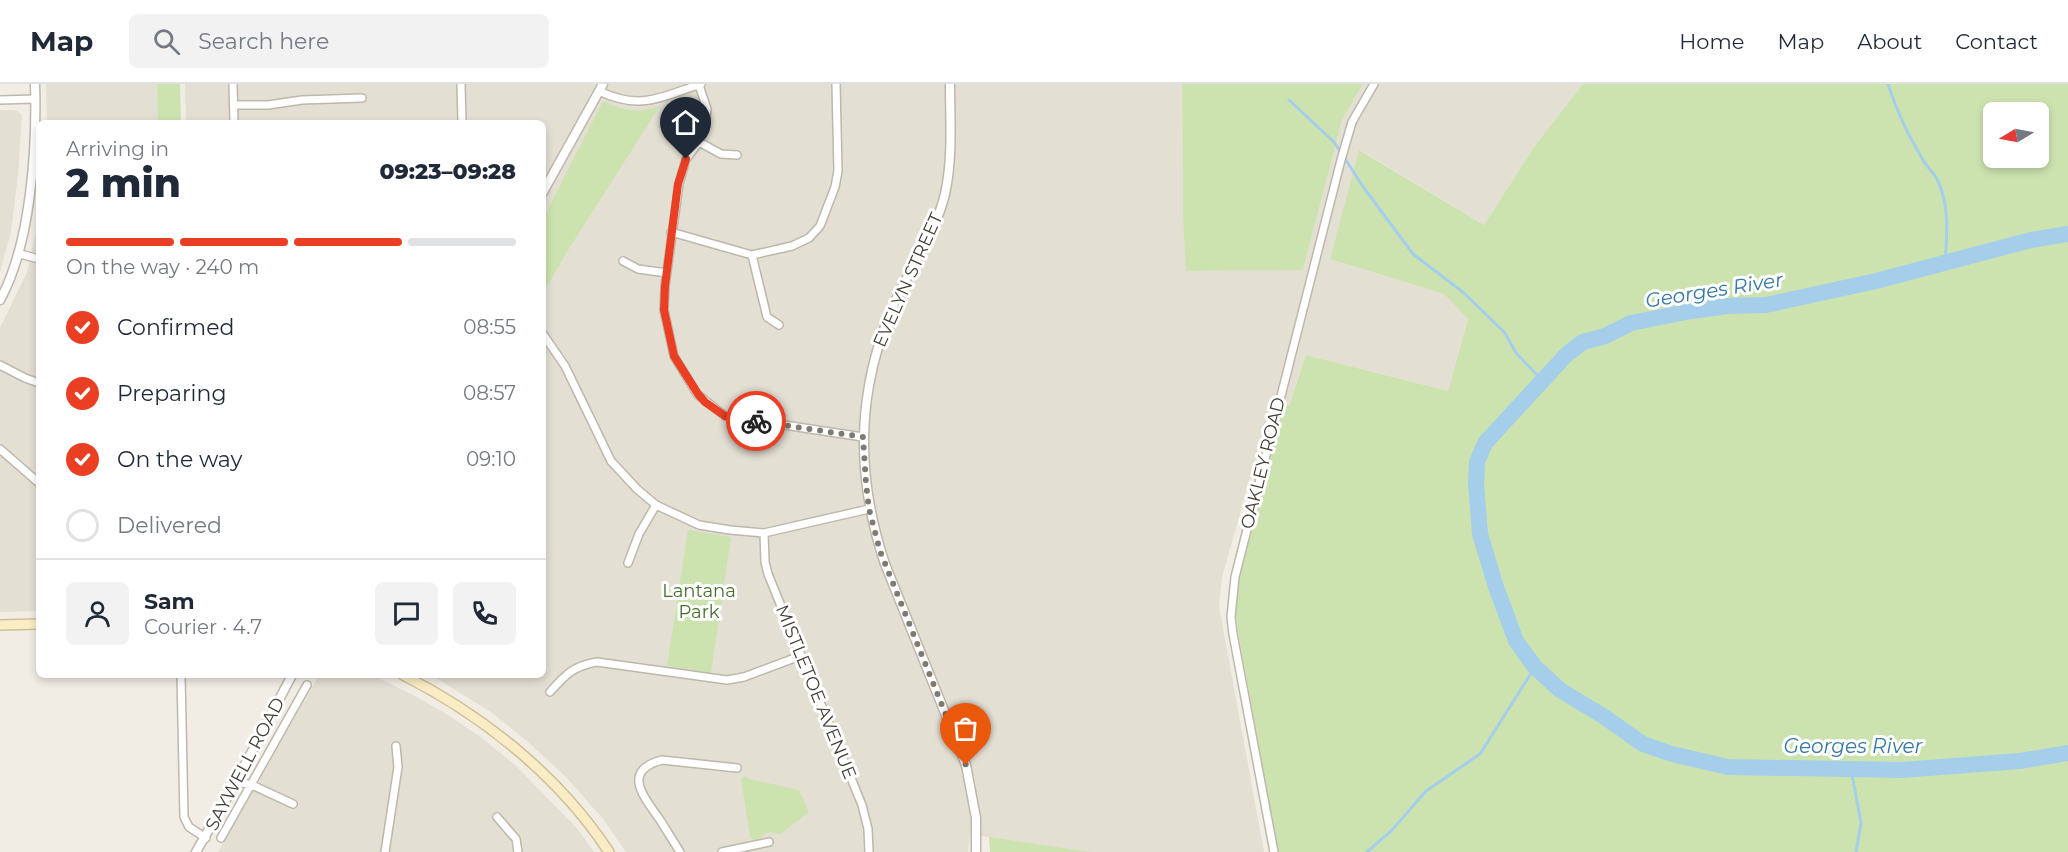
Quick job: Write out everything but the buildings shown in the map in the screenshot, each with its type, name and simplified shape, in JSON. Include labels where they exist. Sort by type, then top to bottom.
[{"type":"main road","points":[[0,625],[36,624]]},
{"type":"main road","points":[[409,678],[471,714],[519,752],[589,823],[609,852]]},
{"type":"street","points":[[0,300],[10,283],[20,254],[36,156],[34,84]]},
{"type":"street","points":[[233,84],[234,120]]},
{"type":"street","points":[[461,84],[462,120]]},
{"type":"street","points":[[546,187],[601,87],[623,100],[640,102],[700,84],[707,109],[706,119],[699,142],[686,159],[678,184],[667,273],[664,310],[674,356],[698,394],[725,416],[863,437]]},
{"type":"street","points":[[671,232],[752,255],[792,246],[809,238],[820,226],[835,187],[838,171],[836,84]]},
{"type":"street","name":"EVELYN STREET","points":[[950,84],[949,166],[945,196],[935,222],[896,300],[879,344],[868,386],[863,437],[869,509],[885,564],[966,765],[974,802],[976,852]]},
{"type":"street","name":"OAKLEY ROAD","points":[[1274,852],[1233,634],[1231,601],[1235,577],[1341,160],[1352,122],[1374,84]]},
{"type":"street","points":[[234,105],[268,105],[302,100],[362,98]]},
{"type":"street","points":[[0,100],[35,99]]},
{"type":"street","points":[[699,142],[721,154],[737,155]]},
{"type":"street","points":[[20,254],[36,258]]},
{"type":"street","points":[[752,255],[768,317],[779,325]]},
{"type":"street","points":[[623,261],[638,269],[667,273]]},
{"type":"street","points":[[546,338],[566,366],[611,461],[637,489],[656,505],[699,525],[764,533],[869,509]]},
{"type":"street","points":[[0,365],[36,382]]},
{"type":"street","points":[[0,449],[36,480]]},
{"type":"street","points":[[628,563],[639,534],[656,505]]},
{"type":"street","name":"MISTLETOE AVENUE","points":[[764,533],[765,562],[768,574],[862,804],[868,829],[868,852]]},
{"type":"street","points":[[550,692],[568,672],[584,664],[597,662],[727,680],[744,677],[800,656]]},
{"type":"street","points":[[181,678],[184,817],[189,827],[206,838]]},
{"type":"street","name":"SAYWELL ROAD","points":[[196,852],[206,838],[290,678]]},
{"type":"street","points":[[221,838],[307,686]]},
{"type":"street","points":[[385,852],[398,767],[396,746]]},
{"type":"street","points":[[680,852],[640,792],[639,779],[643,769],[650,763],[662,760],[737,768]]},
{"type":"street","points":[[236,782],[252,785],[292,804]]},
{"type":"street","points":[[497,817],[516,839],[518,852]]},
{"type":"street","points":[[722,852],[769,842]]},
{"type":"shaded area","points":[[46,84],[158,84],[159,120],[47,120]]},
{"type":"shaded area","points":[[185,84],[1182,84],[1183,216],[1187,271],[1303,269],[1342,120],[1363,84],[1583,84],[1536,144],[1484,225],[1360,150],[1330,259],[1444,294],[1468,318],[1448,391],[1306,355],[1289,406],[1272,402],[1222,577],[1219,606],[1264,852],[1078,852],[990,840],[989,837],[970,835],[968,852],[626,852],[603,819],[567,778],[529,743],[491,712],[436,678],[546,678],[546,120],[186,120]]},
{"type":"shaded area","points":[[0,110],[16,110],[22,115],[11,232],[0,272]]},
{"type":"shaded area","points":[[36,232],[36,611],[0,612],[0,328],[27,272]]},
{"type":"shaded area","points":[[317,678],[378,678],[445,713],[482,738],[515,765],[577,828],[594,852],[218,852]]},
{"type":"green space","points":[[157,84],[180,84],[181,120],[158,120]]},
{"type":"green space","points":[[1182,84],[1363,84],[1342,120],[1303,270],[1186,271],[1183,216]]},
{"type":"green space","points":[[1583,84],[2068,84],[2068,852],[1278,852],[1235,607],[1241,569],[1283,404],[1289,406],[1306,355],[1448,391],[1468,319],[1444,294],[1330,259],[1359,150],[1484,225],[1536,144]]},
{"type":"green space","points":[[603,101],[631,110],[660,106],[546,288],[546,213]]},
{"type":"green space","name":"Lantana Park","points":[[688,530],[731,537],[711,673],[667,666]]},
{"type":"green space","points":[[744,776],[799,790],[809,812],[779,835],[772,832],[754,842],[750,836],[741,779]]},
{"type":"green space","points":[[989,837],[1090,852],[990,852]]},
{"type":"waterway","points":[[1888,84],[1908,132],[1941,189],[1947,221],[1945,263]]},
{"type":"waterway","points":[[1289,100],[1334,142],[1364,188],[1413,254],[1464,293],[1505,333],[1516,353],[1543,381]]},
{"type":"waterway","name":"Georges River","points":[[2068,234],[2031,240],[1876,281],[1766,305],[1728,306],[1631,323],[1605,336],[1583,342],[1567,354],[1485,443],[1477,462],[1476,483],[1480,534],[1516,641],[1535,667],[1560,690],[1643,744],[1672,754],[1728,767],[1902,770],[2020,761],[2068,753]]},
{"type":"waterway","points":[[1367,852],[1392,830],[1426,791],[1480,754],[1535,667]]},
{"type":"waterway","points":[[1851,769],[1861,823],[1856,852]]},
{"type":"way so far","points":[[756,421],[863,437],[869,509],[880,551],[966,765]]},
{"type":"route","points":[[686,159],[678,184],[665,286],[664,310],[674,356],[705,402],[725,416],[756,421]]}]
